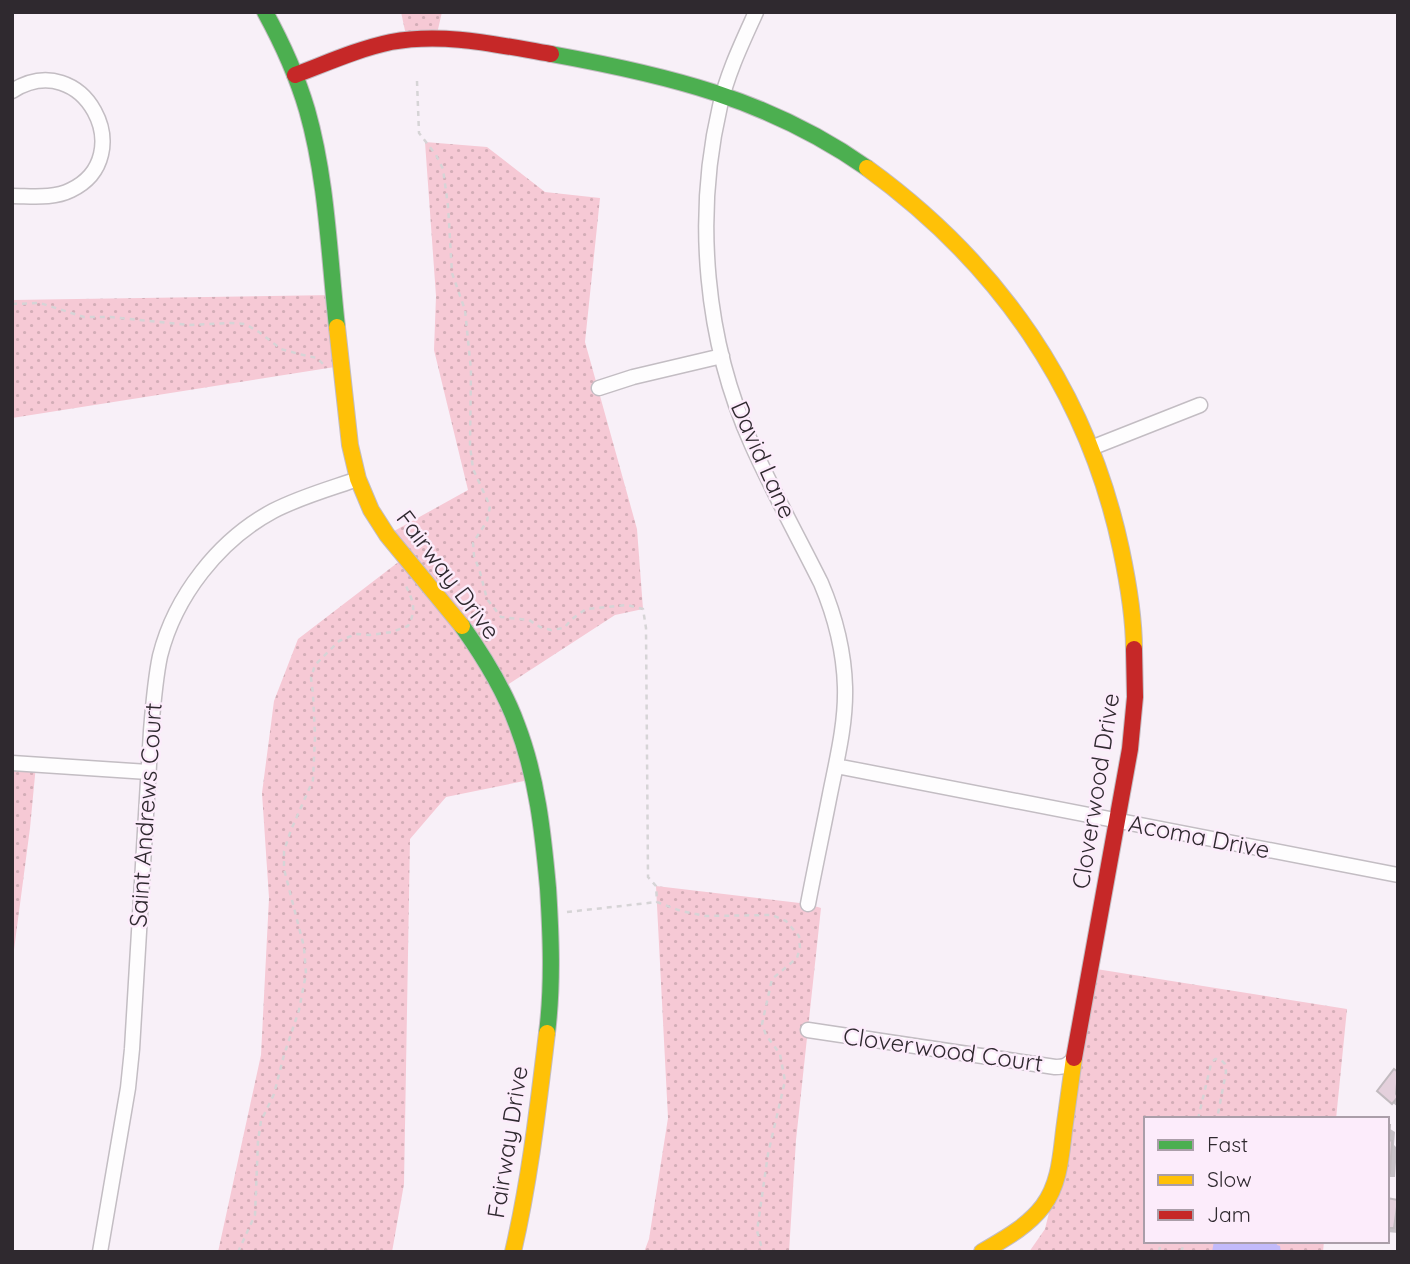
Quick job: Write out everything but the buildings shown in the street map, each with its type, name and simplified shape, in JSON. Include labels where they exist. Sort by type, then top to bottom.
[{"type":"street","name":"Fairway Drive","points":[[265,12],[295,75],[314,138],[321,176],[350,445],[358,479],[371,510],[387,535],[455,616],[472,639],[501,689],[517,724],[535,788],[542,826],[550,914],[552,980],[532,1154],[513,1252]]},
{"type":"street","name":"David Lane","points":[[756,12],[723,94],[713,146],[706,212],[708,260],[712,307],[732,391],[752,445],[829,601],[841,648],[845,686],[836,766],[807,904]]},
{"type":"street","name":"Cloverwood Drive","points":[[295,75],[369,48],[397,41],[436,38],[466,40],[647,73],[723,94],[776,114],[828,141],[868,168],[943,230],[1001,293],[1051,365],[1100,471],[1121,546],[1133,632],[1135,700],[1130,748],[1074,1058],[1058,1176],[1041,1211],[982,1252]]},
{"type":"street","points":[[12,91],[42,80],[70,87],[86,98],[92,106],[100,124],[102,143],[93,171],[72,190],[53,195],[12,196]]},
{"type":"street","points":[[599,388],[722,356]]},
{"type":"street","points":[[1091,448],[1200,405]]},
{"type":"street","name":"Saint Andrews Court","points":[[100,1252],[128,1088],[155,682],[170,626],[193,584],[218,554],[247,528],[271,512],[297,500],[358,479]]},
{"type":"street","points":[[12,763],[148,772]]},
{"type":"street","name":"Acoma Drive","points":[[836,766],[1398,875]]},
{"type":"street","name":"Cloverwood Court","points":[[808,1030],[1055,1067],[1069,1065],[1074,1058]]},
{"type":"path","points":[[417,81],[419,133],[443,169],[452,273],[465,310],[471,370],[470,446],[473,469],[490,506],[486,521],[473,543],[474,556],[487,599],[501,617],[529,620],[551,630],[564,628],[586,609],[627,605],[643,609],[646,628],[648,877],[656,886],[657,902]]},
{"type":"path","points":[[12,304],[40,303],[84,317],[189,325],[245,324],[281,349],[317,358],[323,362],[324,368]]},
{"type":"path","points":[[238,1252],[255,1215],[261,1121],[274,1094],[299,1010],[306,974],[304,947],[284,869],[284,850],[290,830],[313,780],[315,736],[311,678],[315,665],[339,641],[356,634],[392,632],[408,626],[414,607],[405,583]]},
{"type":"path","points":[[550,914],[657,902],[706,916],[772,915],[786,921],[799,936],[797,958],[772,979],[762,1024],[766,1035],[780,1054],[785,1081],[768,1154],[757,1231],[763,1252]]},
{"type":"path","points":[[1198,1117],[1211,1064],[1215,1059],[1225,1064],[1226,1072],[1217,1117]]},
{"type":"shaded area","points":[[401,12],[442,12],[436,38],[407,40]]},
{"type":"shaded area","points":[[425,142],[487,147],[545,192],[600,198],[585,342],[637,529],[643,609],[615,615],[501,689],[534,779],[446,797],[410,839],[404,1184],[392,1252],[218,1252],[261,1055],[269,898],[262,793],[274,701],[298,639],[405,557],[387,535],[468,490],[434,350],[436,296]]},
{"type":"shaded area","points":[[334,295],[341,366],[12,418],[12,300]]},
{"type":"shaded area","points":[[12,763],[36,765],[12,965]]},
{"type":"shaded area","points":[[656,886],[808,904],[821,908],[796,1140],[789,1252],[644,1252],[649,1239],[668,1118]]},
{"type":"shaded area","points":[[1090,968],[1347,1009],[1336,1117],[1144,1117],[1144,1243],[1324,1243],[1323,1252],[1029,1252],[1045,1229],[1058,1176]]},
{"type":"shaded area","points":[[1214,1243],[1276,1243],[1281,1252],[1212,1252]]},
{"type":"traffic: fast","points":[[265,12],[294,72],[314,136],[323,190],[337,327]]},
{"type":"traffic: fast","points":[[551,54],[676,81],[755,107],[830,144],[867,168]]},
{"type":"traffic: fast","points":[[462,626],[486,661],[506,699],[524,745],[534,785],[544,847],[551,942],[547,1033]]},
{"type":"traffic: slow","points":[[867,168],[914,205],[957,245],[996,288],[1030,335],[1060,384],[1085,436],[1106,491],[1126,574],[1134,649]]},
{"type":"traffic: slow","points":[[337,327],[350,445],[358,479],[371,510],[387,535],[462,626]]},
{"type":"traffic: slow","points":[[513,1252],[529,1170],[547,1033]]},
{"type":"traffic: slow","points":[[982,1252],[1022,1226],[1037,1213],[1049,1197],[1059,1166],[1074,1058]]},
{"type":"traffic: jam","points":[[295,75],[367,48],[411,39],[471,41],[551,54]]},
{"type":"traffic: jam","points":[[1074,1058],[1130,749],[1135,697],[1134,649]]}]
